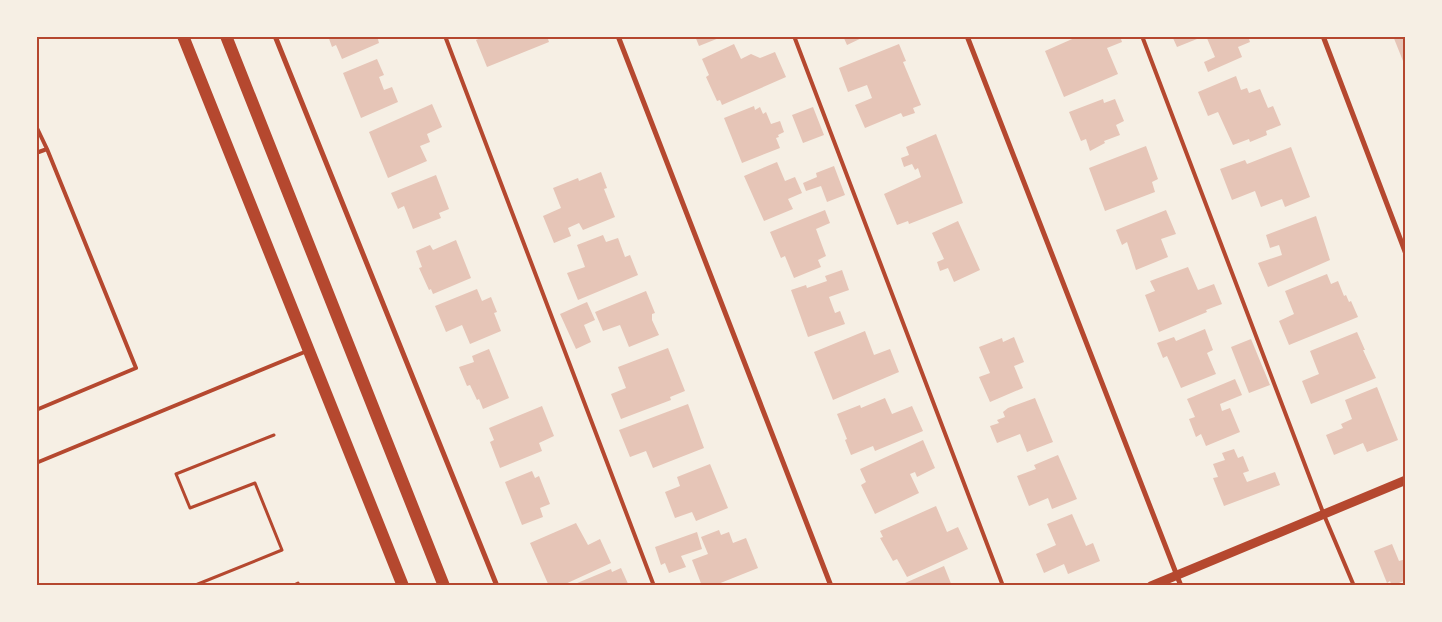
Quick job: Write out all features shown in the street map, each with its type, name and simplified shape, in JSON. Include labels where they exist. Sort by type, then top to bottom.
[{"type":"main road","points":[[184,36],[403,586]]},
{"type":"main road","points":[[226,36],[444,586]]},
{"type":"street","points":[[275,36],[497,586]]},
{"type":"street","points":[[618,36],[831,586]]},
{"type":"street","points":[[967,36],[1181,586]]},
{"type":"street","points":[[1324,36],[1406,254]]},
{"type":"street","points":[[1151,586],[1406,480]]},
{"type":"lane","points":[[445,36],[654,586]]},
{"type":"lane","points":[[794,36],[1003,586]]},
{"type":"lane","points":[[1142,36],[1324,514],[1354,586]]},
{"type":"lane","points":[[36,126],[136,368],[36,410]]},
{"type":"lane","points":[[36,154],[47,149]]},
{"type":"lane","points":[[36,463],[309,350]]},
{"type":"path","points":[[193,586],[282,550],[254,483],[190,508],[176,474],[274,435]]},
{"type":"path","points":[[292,586],[298,583],[299,586]]},
{"type":"building","points":[[328,36],[377,36],[379,43],[342,59],[336,45],[332,47]]},
{"type":"building","points":[[485,36],[547,36],[549,42],[487,67],[476,40]]},
{"type":"building","points":[[695,36],[724,36],[699,46]]},
{"type":"building","points":[[843,36],[866,36],[847,45]]},
{"type":"building","points":[[1079,36],[1120,36],[1122,42],[1107,48],[1118,74],[1064,97],[1045,51]]},
{"type":"building","points":[[1172,36],[1196,36],[1197,39],[1177,47]]},
{"type":"building","points":[[1206,36],[1248,36],[1250,42],[1238,47],[1242,57],[1208,72],[1204,62],[1215,57]]},
{"type":"building","points":[[1393,36],[1406,36],[1406,59],[1403,61]]},
{"type":"building","points":[[734,44],[741,59],[751,54],[760,58],[775,52],[786,77],[722,105],[720,100],[717,101],[706,77],[709,75],[702,59]]},
{"type":"building","points":[[899,44],[906,61],[903,62],[921,105],[913,108],[915,113],[903,117],[901,113],[865,128],[855,105],[872,98],[867,85],[848,92],[839,68]]},
{"type":"building","points":[[377,59],[384,75],[379,77],[384,90],[392,87],[398,102],[361,118],[343,73]]},
{"type":"building","points":[[1236,76],[1241,90],[1247,88],[1249,93],[1260,89],[1268,108],[1273,106],[1281,125],[1266,131],[1267,135],[1250,142],[1249,139],[1233,145],[1218,112],[1208,116],[1198,92]]},
{"type":"building","points":[[1103,99],[1104,103],[1115,99],[1124,121],[1116,125],[1120,135],[1104,141],[1105,143],[1090,151],[1086,139],[1081,141],[1069,112]]},
{"type":"building","points":[[432,104],[442,127],[427,134],[430,142],[420,146],[427,161],[388,178],[369,132]]},
{"type":"building","points":[[754,106],[755,110],[760,107],[763,114],[766,112],[771,124],[780,121],[784,132],[776,138],[780,148],[742,163],[724,118]]},
{"type":"building","points":[[813,107],[824,135],[803,143],[792,115]]},
{"type":"building","points":[[936,134],[963,203],[909,224],[908,221],[897,225],[884,194],[921,177],[918,168],[915,170],[912,164],[904,167],[901,158],[909,155],[906,147]]},
{"type":"building","points":[[1146,146],[1158,179],[1152,182],[1155,192],[1105,211],[1089,168]]},
{"type":"building","points":[[1291,147],[1310,197],[1285,207],[1282,199],[1261,207],[1255,191],[1232,200],[1220,169],[1245,160],[1247,164]]},
{"type":"building","points":[[777,162],[785,181],[795,177],[802,193],[788,199],[793,209],[764,221],[744,176]]},
{"type":"building","points":[[834,166],[845,195],[827,202],[821,186],[806,191],[803,183],[817,177],[816,173]]},
{"type":"building","points":[[601,172],[607,188],[604,189],[615,217],[583,230],[579,223],[568,228],[571,236],[554,243],[543,216],[561,208],[553,188],[578,178],[579,181]]},
{"type":"building","points":[[436,175],[449,209],[439,213],[441,218],[413,229],[404,206],[398,209],[391,193]]},
{"type":"building","points":[[825,210],[830,223],[816,229],[826,256],[818,260],[821,267],[794,278],[785,256],[781,258],[770,232]]},
{"type":"building","points":[[1166,210],[1176,234],[1161,239],[1168,257],[1136,270],[1127,242],[1122,245],[1116,230]]},
{"type":"building","points":[[1316,216],[1330,260],[1268,287],[1258,263],[1282,255],[1279,245],[1270,248],[1266,235]]},
{"type":"building","points":[[958,221],[980,270],[954,282],[948,268],[940,271],[937,262],[944,259],[932,233]]},
{"type":"building","points":[[603,235],[606,242],[618,238],[625,257],[630,255],[638,275],[578,300],[567,273],[585,267],[577,245]]},
{"type":"building","points":[[456,240],[471,278],[433,294],[431,289],[429,290],[419,268],[422,267],[416,251],[430,245],[433,250]]},
{"type":"building","points":[[1188,267],[1198,290],[1214,284],[1222,304],[1159,332],[1145,295],[1155,291],[1150,281]]},
{"type":"building","points":[[842,270],[849,290],[829,297],[835,313],[840,311],[845,324],[808,337],[791,290],[806,285],[807,288],[827,281],[825,276]]},
{"type":"building","points":[[1327,274],[1331,284],[1338,281],[1344,296],[1346,295],[1349,302],[1351,301],[1358,317],[1289,345],[1279,321],[1294,314],[1285,291]]},
{"type":"building","points":[[477,289],[482,301],[491,297],[497,312],[494,313],[501,331],[470,344],[462,325],[446,332],[435,306]]},
{"type":"building","points":[[646,291],[655,313],[652,314],[652,320],[659,335],[629,347],[620,325],[603,331],[595,312]]},
{"type":"building","points":[[587,302],[595,320],[584,325],[591,342],[576,349],[560,314]]},
{"type":"building","points":[[1205,329],[1213,350],[1207,353],[1216,374],[1181,388],[1167,356],[1163,358],[1157,343],[1174,337],[1176,341]]},
{"type":"building","points":[[865,331],[874,355],[890,349],[899,372],[833,400],[814,352]]},
{"type":"building","points":[[1357,332],[1376,378],[1311,404],[1302,381],[1319,374],[1310,351]]},
{"type":"building","points":[[1014,337],[1024,362],[1014,366],[1023,388],[990,402],[979,377],[990,373],[979,347],[1002,338],[1003,342]]},
{"type":"building","points":[[1251,339],[1270,385],[1249,393],[1231,347]]},
{"type":"building","points":[[668,348],[685,391],[670,397],[671,400],[621,419],[611,394],[626,388],[618,367]]},
{"type":"building","points":[[489,349],[509,398],[483,409],[470,385],[467,386],[459,367],[474,362],[472,356]]},
{"type":"building","points":[[1235,379],[1242,395],[1220,404],[1222,411],[1230,408],[1240,432],[1206,446],[1201,434],[1196,437],[1189,419],[1195,417],[1187,399]]},
{"type":"building","points":[[1377,387],[1398,440],[1367,452],[1363,443],[1334,455],[1326,435],[1343,428],[1341,424],[1352,419],[1345,400]]},
{"type":"building","points":[[885,398],[892,414],[912,406],[923,431],[875,451],[873,446],[851,455],[837,414],[860,405],[861,408]]},
{"type":"building","points":[[1035,398],[1053,442],[1027,452],[1020,434],[997,443],[990,426],[999,423],[997,420],[1005,417],[1003,412],[1008,408]]},
{"type":"building","points":[[688,404],[704,448],[653,468],[646,451],[630,457],[619,430]]},
{"type":"building","points":[[542,406],[554,436],[539,443],[542,451],[500,468],[490,442],[494,440],[489,428]]},
{"type":"building","points":[[923,440],[935,468],[917,477],[915,472],[910,474],[919,493],[875,514],[861,485],[866,482],[860,469]]},
{"type":"building","points":[[1234,449],[1238,458],[1243,456],[1249,471],[1243,473],[1247,482],[1275,472],[1280,485],[1224,506],[1213,478],[1218,477],[1213,464],[1225,460],[1222,453]]},
{"type":"building","points":[[1058,455],[1077,499],[1052,509],[1048,498],[1029,506],[1017,476],[1036,469],[1034,465]]},
{"type":"building","points":[[710,464],[728,508],[696,521],[692,512],[675,518],[665,492],[680,486],[677,477]]},
{"type":"building","points":[[532,471],[535,478],[539,476],[550,504],[540,508],[543,517],[522,525],[505,482]]},
{"type":"building","points":[[936,506],[947,532],[958,527],[968,549],[907,577],[897,559],[893,561],[880,538],[883,537],[880,531]]},
{"type":"building","points":[[1072,514],[1086,546],[1093,543],[1100,561],[1068,574],[1064,564],[1044,573],[1036,554],[1056,545],[1047,524]]},
{"type":"building","points":[[576,523],[588,545],[600,539],[611,563],[561,586],[549,586],[530,543]]},
{"type":"building","points":[[719,530],[721,535],[729,532],[733,543],[746,538],[758,568],[713,586],[702,586],[692,560],[708,554],[701,537]]},
{"type":"building","points":[[697,532],[702,549],[681,556],[686,567],[669,573],[665,563],[661,565],[655,547]]},
{"type":"building","points":[[1392,544],[1399,561],[1406,559],[1406,574],[1404,574],[1406,580],[1392,586],[1390,581],[1387,583],[1374,551]]},
{"type":"building","points":[[944,566],[952,586],[898,586]]},
{"type":"building","points":[[621,568],[629,586],[570,586],[611,569],[612,572]]}]
